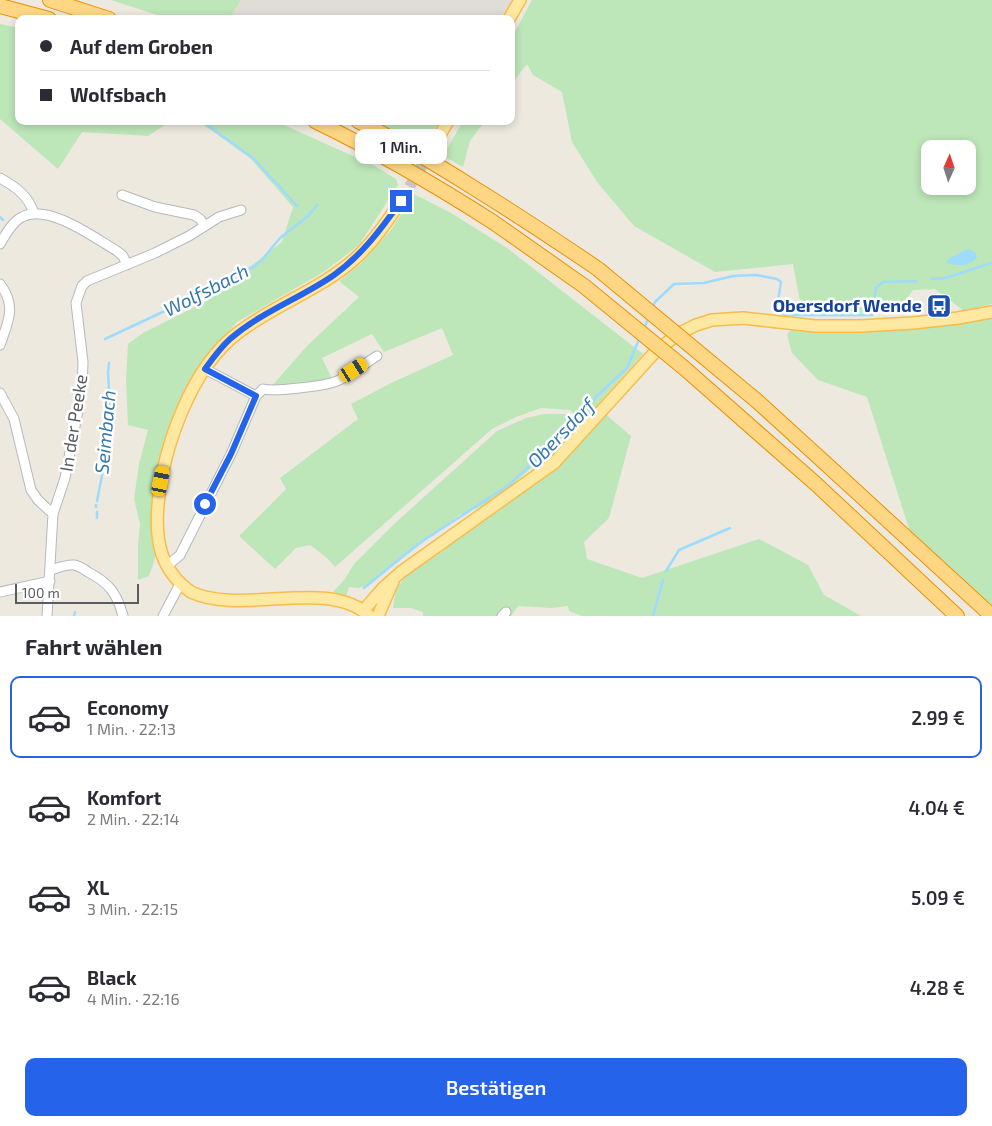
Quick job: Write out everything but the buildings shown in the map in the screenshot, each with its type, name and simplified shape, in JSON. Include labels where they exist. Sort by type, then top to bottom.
[{"type":"highway","points":[[50,0],[97,15]]},
{"type":"highway","points":[[0,6],[35,15]]},
{"type":"highway","points":[[0,10],[31,15]]},
{"type":"highway","points":[[323,125],[420,176],[493,222],[556,266],[630,323],[816,484],[957,616]]},
{"type":"highway","points":[[366,125],[437,165],[554,238],[621,288],[757,401],[992,616]]},
{"type":"main road","points":[[511,15],[520,0]]},
{"type":"main road","points":[[437,140],[446,125]]},
{"type":"main road","points":[[401,201],[382,228],[357,257],[335,274],[239,331],[219,350],[190,393],[172,434],[161,481],[157,535],[159,549],[167,566],[180,584],[202,599],[223,605],[249,606],[292,601],[321,601],[352,605],[366,613],[383,588],[395,578],[554,463],[655,352],[678,334],[696,325],[712,320],[743,318],[815,326],[861,326],[922,322],[992,312]]},
{"type":"main road","points":[[378,616],[395,578]]},
{"type":"street","points":[[0,178],[23,194],[32,205],[34,214]]},
{"type":"street","points":[[122,195],[155,207],[194,215],[205,226]]},
{"type":"street","name":"In der Peeke","points":[[47,616],[53,514],[65,478],[82,390],[83,362],[76,312],[77,296],[87,281],[169,246],[219,217],[241,210]]},
{"type":"street","points":[[0,244],[12,226],[22,217],[46,214],[61,219],[117,251],[123,256],[126,265]]},
{"type":"street","points":[[0,284],[9,300],[10,309],[10,319],[0,344]]},
{"type":"street","points":[[167,566],[180,555],[231,454],[256,396],[263,389],[337,381],[377,356]]},
{"type":"street","points":[[205,369],[256,396]]},
{"type":"street","points":[[1,397],[14,419],[31,490],[38,500],[53,514]]},
{"type":"street","points":[[51,570],[72,565],[99,578],[108,585],[119,600],[123,616]]},
{"type":"street","points":[[0,592],[50,581]]},
{"type":"street","points":[[163,616],[180,584]]},
{"type":"shaded area","points":[[241,0],[512,0],[509,7],[502,15],[232,15]]},
{"type":"green space","points":[[111,0],[241,0],[232,15],[158,15]]},
{"type":"green space","points":[[532,0],[992,0],[992,304],[964,311],[935,289],[913,290],[897,313],[802,312],[793,264],[715,272],[634,226],[597,182],[572,142],[562,92],[533,75],[527,64],[515,80],[515,32]]},
{"type":"green space","points":[[0,24],[15,27],[15,125],[165,125],[148,136],[82,132],[58,169],[0,119]]},
{"type":"green space","points":[[204,125],[284,125],[375,166],[396,179],[398,185],[359,245],[325,271],[237,322],[198,366],[171,421],[160,458],[151,526],[152,541],[156,555],[149,576],[138,580],[140,524],[134,499],[139,464],[148,430],[128,425],[126,380],[128,344],[143,333],[205,302],[282,242],[293,207],[250,158]]},
{"type":"green space","points":[[382,125],[440,125],[416,141]]},
{"type":"green space","points":[[461,125],[482,125],[470,141],[463,167],[443,156]]},
{"type":"green space","points":[[414,194],[451,213],[507,248],[643,354],[581,423],[570,410],[541,408],[516,417],[492,429],[335,567],[310,545],[296,548],[275,569],[239,536],[286,489],[280,478],[358,419],[351,404],[391,383],[453,355],[442,328],[384,352],[372,334],[322,358],[332,379],[315,383],[271,387],[307,346],[359,297],[339,281],[361,264],[391,230]]},
{"type":"green space","points":[[992,315],[992,605],[912,538],[867,397],[818,380],[792,353],[787,334],[792,329],[906,330],[949,325]]},
{"type":"green space","points":[[604,413],[631,436],[609,518],[584,542],[587,559],[642,578],[759,539],[808,565],[824,595],[861,616],[582,616],[569,611],[568,606],[551,608],[518,606],[511,616],[423,616],[423,612],[411,608],[393,608],[396,589],[405,577],[504,505]]},
{"type":"green space","points":[[544,414],[565,414],[575,419],[569,431],[550,452],[491,503],[459,515],[366,586],[358,588],[349,587],[346,596],[333,592],[345,579],[354,564],[393,525],[497,431],[526,418]]},
{"type":"water","points":[[968,249],[975,252],[977,257],[971,263],[959,265],[947,263],[948,259]]},
{"type":"waterway","points":[[207,125],[254,159],[297,206]]},
{"type":"waterway","name":"Wolfsbach","points":[[105,339],[201,294],[219,282],[253,267],[261,261],[280,238],[308,216],[317,205]]},
{"type":"waterway","name":"Seimbach","points":[[0,217],[3,220]]},
{"type":"waterway","name":"Obersdorf","points":[[932,279],[945,278],[992,263]]},
{"type":"waterway","name":"Obersdorf","points":[[652,309],[655,302],[674,284],[704,283],[733,276],[756,275],[777,279],[781,282],[777,307],[785,315],[872,315],[876,288],[883,282],[916,281]]},
{"type":"waterway","name":"Obersdorf","points":[[644,329],[649,316]]},
{"type":"waterway","name":"Obersdorf","points":[[364,588],[418,544],[509,485],[546,450],[564,425],[570,427],[576,423],[582,410],[627,368],[640,337]]},
{"type":"waterway","name":"Seimbach","points":[[97,501],[104,465],[102,444],[110,411],[109,363]]},
{"type":"waterway","name":"Seimbach","points":[[97,512],[97,518]]},
{"type":"waterway","points":[[666,571],[679,550],[730,528]]},
{"type":"waterway","points":[[653,616],[663,580]]},
{"type":"waterway","name":"Seimbach","points":[[74,616],[75,612]]},
{"type":"tunnel","points":[[401,201],[437,140]]},
{"type":"place","name":"Obersdorf Wende","points":[[939,306]]},
{"type":"route","points":[[205,504],[231,454],[256,396],[205,369],[219,350],[239,331],[276,308],[304,294],[357,257],[382,228],[401,201]]}]
